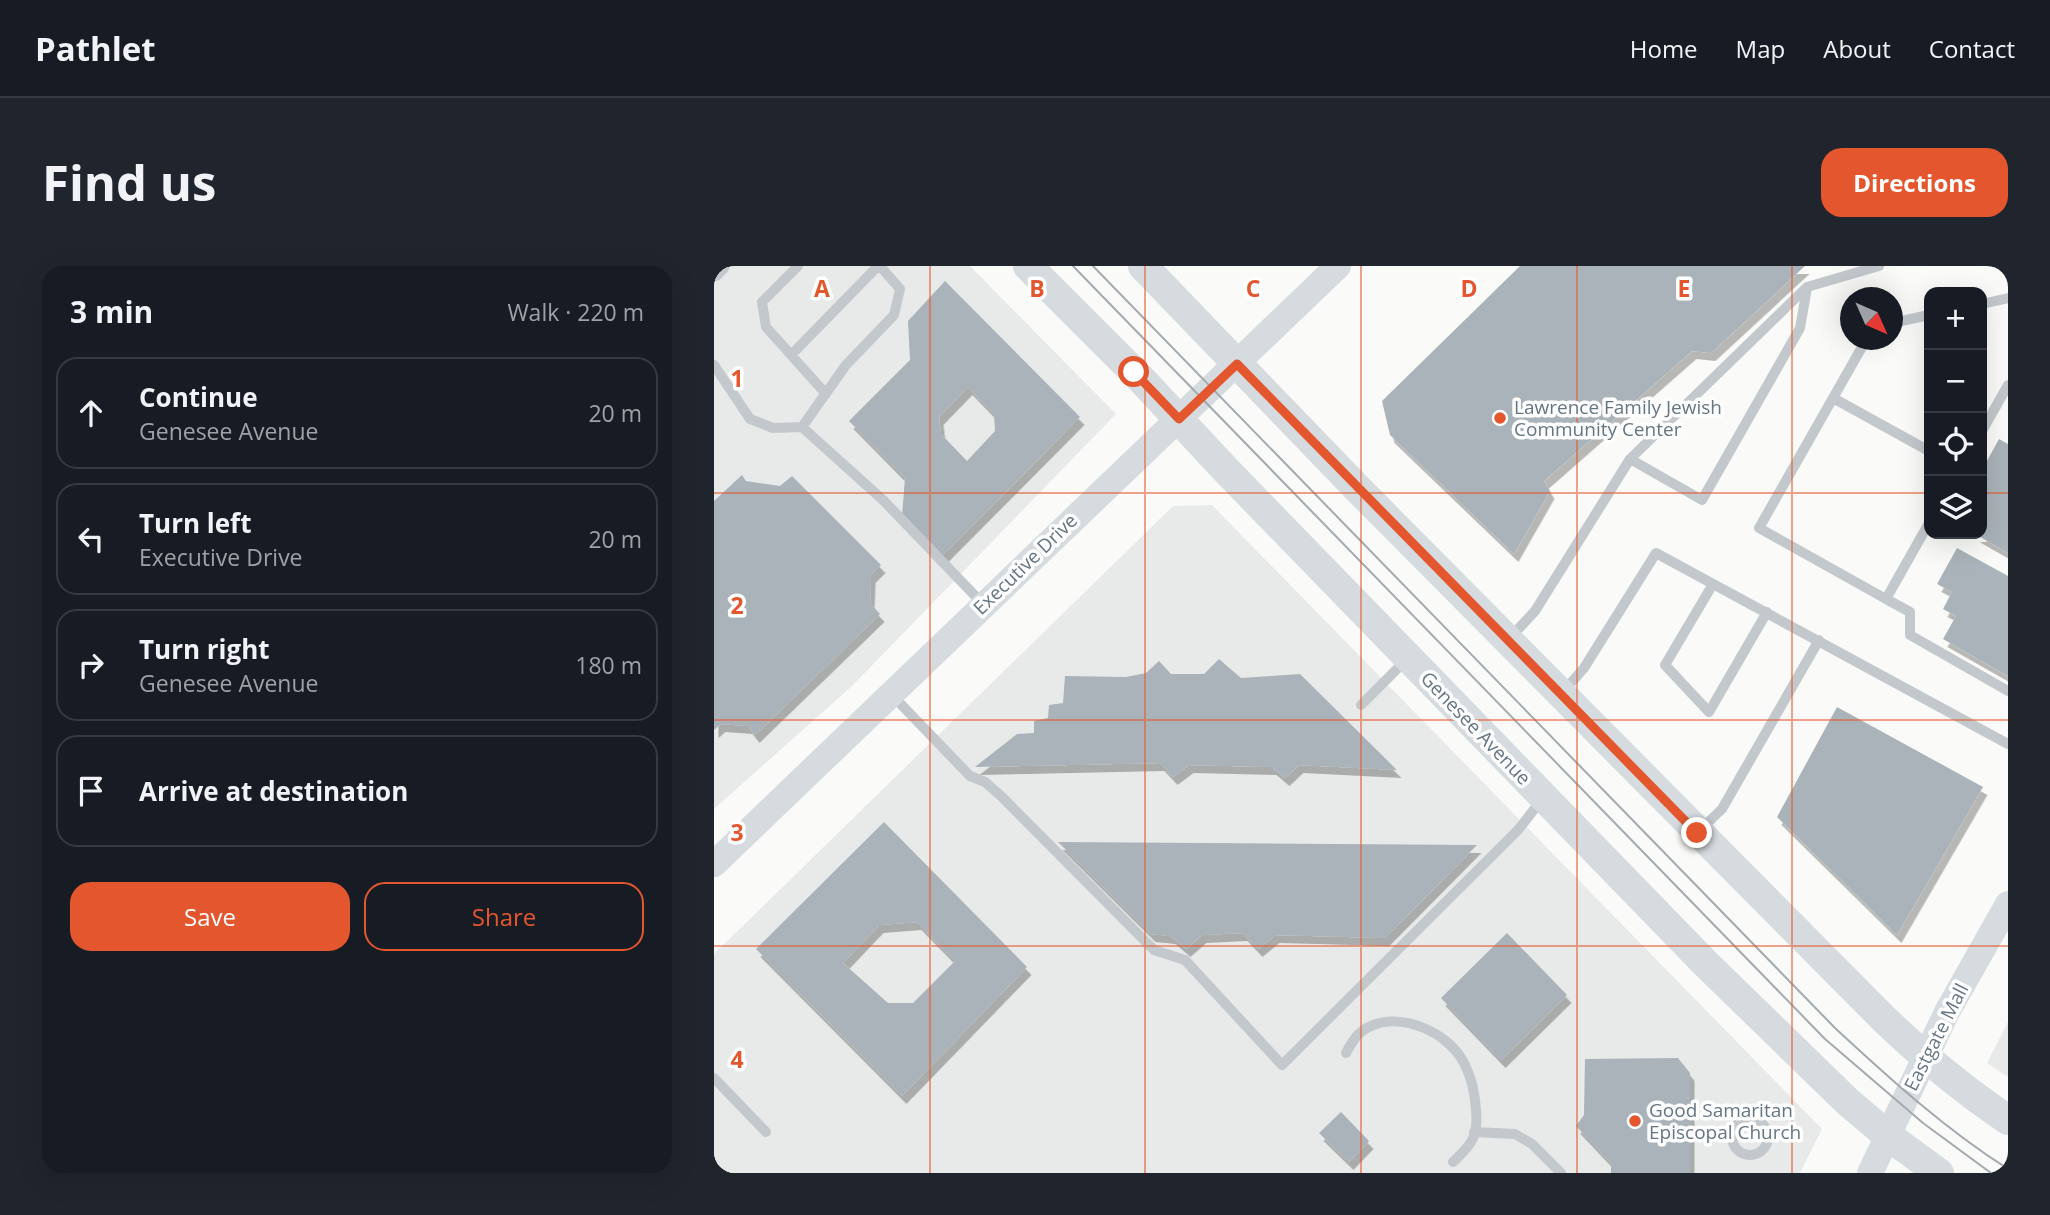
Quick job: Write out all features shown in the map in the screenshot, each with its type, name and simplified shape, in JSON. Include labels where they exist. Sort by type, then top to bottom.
[{"type":"main road","name":"Genesee Avenue","points":[[1028,266],[1706,964],[1836,1091],[1887,1135],[1939,1173]]},
{"type":"main road","points":[[1143,266],[1697,833],[1924,1058],[2008,1120]]},
{"type":"street","points":[[714,272],[720,266]]},
{"type":"street","name":"Executive Drive","points":[[716,859],[1338,266]]},
{"type":"street","name":"Eastgate Mall","points":[[1870,1173],[1924,1058],[2008,904]]},
{"type":"lane","points":[[798,266],[762,302],[766,327],[826,394]]},
{"type":"lane","points":[[791,355],[879,266],[901,289],[894,315],[846,365],[802,427]]},
{"type":"lane","points":[[1507,640],[1535,611],[1630,459],[1807,287],[1879,266]]},
{"type":"lane","points":[[1630,459],[1702,500],[1800,328],[1807,287]]},
{"type":"lane","points":[[1987,303],[2008,298]]},
{"type":"lane","points":[[1903,321],[1924,316]]},
{"type":"lane","points":[[1860,350],[1759,528],[1910,612],[1910,635],[2008,691]]},
{"type":"lane","points":[[714,365],[750,419],[773,428],[802,427],[883,500],[983,604]]},
{"type":"lane","points":[[1987,422],[2008,385]]},
{"type":"lane","points":[[1833,398],[1924,448]]},
{"type":"lane","points":[[1886,599],[1924,532]]},
{"type":"lane","points":[[1561,694],[1584,668],[1656,553],[2008,744]]},
{"type":"lane","points":[[1713,584],[1665,665],[1709,712],[1768,612]]},
{"type":"lane","points":[[1697,833],[1722,809],[1819,640]]},
{"type":"lane","points":[[1361,705],[1408,659]]},
{"type":"lane","points":[[891,693],[970,776],[985,782],[1001,796],[1153,950],[1185,960],[1282,1065],[1518,830],[1543,798]]},
{"type":"lane","points":[[1346,1053],[1355,1037],[1371,1026],[1389,1022],[1409,1022],[1448,1044],[1464,1061],[1472,1082],[1477,1125],[1472,1142],[1453,1163]]},
{"type":"lane","points":[[714,1078],[766,1132]]},
{"type":"lane","points":[[1475,1132],[1515,1134],[1532,1144],[1561,1173]]},
{"type":"shaded area","points":[[714,266],[970,266],[1116,414],[852,686],[714,809]]},
{"type":"shaded area","points":[[1212,505],[1822,1129],[1800,1173],[714,1173],[714,954],[1173,506]]},
{"type":"shaded area","points":[[2008,1022],[2008,1077],[1987,1063]]},
{"type":"building","name":"Lawrence Family Jewish Community Center","points":[[1520,266],[1805,266],[1711,353],[1692,351],[1544,481],[1550,491],[1514,554],[1390,435],[1382,401]]},
{"type":"building","points":[[945,281],[1080,417],[941,557],[902,516],[905,478],[849,421],[910,360],[908,321]],"holes":[[[968,387],[994,414],[995,431],[967,461],[941,434],[939,417]]]},
{"type":"building","points":[[1999,439],[2008,444],[2008,553],[1984,539],[1987,539],[1987,461]]},
{"type":"building","points":[[742,475],[746,481],[780,486],[792,476],[881,565],[871,575],[870,603],[880,614],[755,735],[748,726],[721,724],[714,730],[714,501]]},
{"type":"building","points":[[1957,548],[2008,576],[2008,676],[1943,639],[1956,616],[1943,609],[1952,592],[1937,584]]},
{"type":"building","points":[[1219,659],[1241,678],[1300,674],[1397,770],[1299,765],[1285,778],[1272,767],[1189,765],[1173,777],[1160,763],[975,767],[1017,734],[1034,733],[1034,721],[1048,718],[1049,705],[1063,703],[1065,676],[1126,677],[1146,673],[1159,661],[1171,674],[1204,674]]},
{"type":"building","points":[[1837,707],[1983,787],[1897,935],[1777,817]]},
{"type":"building","points":[[884,822],[1027,967],[902,1096],[756,949]],"holes":[[[917,922],[955,961],[913,1003],[888,1003],[843,963],[879,925]]]},
{"type":"building","points":[[1058,842],[1477,845],[1385,938],[1275,935],[1258,949],[1243,933],[1202,935],[1186,949],[1171,936],[1151,934]]},
{"type":"building","points":[[1507,933],[1567,995],[1501,1060],[1441,998]]},
{"type":"building","name":"Good Samaritan Episcopal Church","points":[[1678,1058],[1690,1073],[1690,1173],[1611,1173],[1611,1163],[1576,1126],[1584,1115],[1585,1059]]},
{"type":"building","points":[[1341,1112],[1369,1141],[1349,1162],[1319,1133]]},
{"type":"tram line","points":[[1073,266],[1825,1039],[1923,1123],[1991,1173]]},
{"type":"tram line","points":[[1093,266],[1835,1028],[1940,1120],[2008,1169]]},
{"type":"place","name":"Lawrence Family Jewish Community Center","points":[[1500,418]]},
{"type":"place","name":"Good Samaritan Episcopal Church","points":[[1635,1121]]},
{"type":"route","points":[[1134,372],[1179,419],[1237,364],[1697,833]]}]
